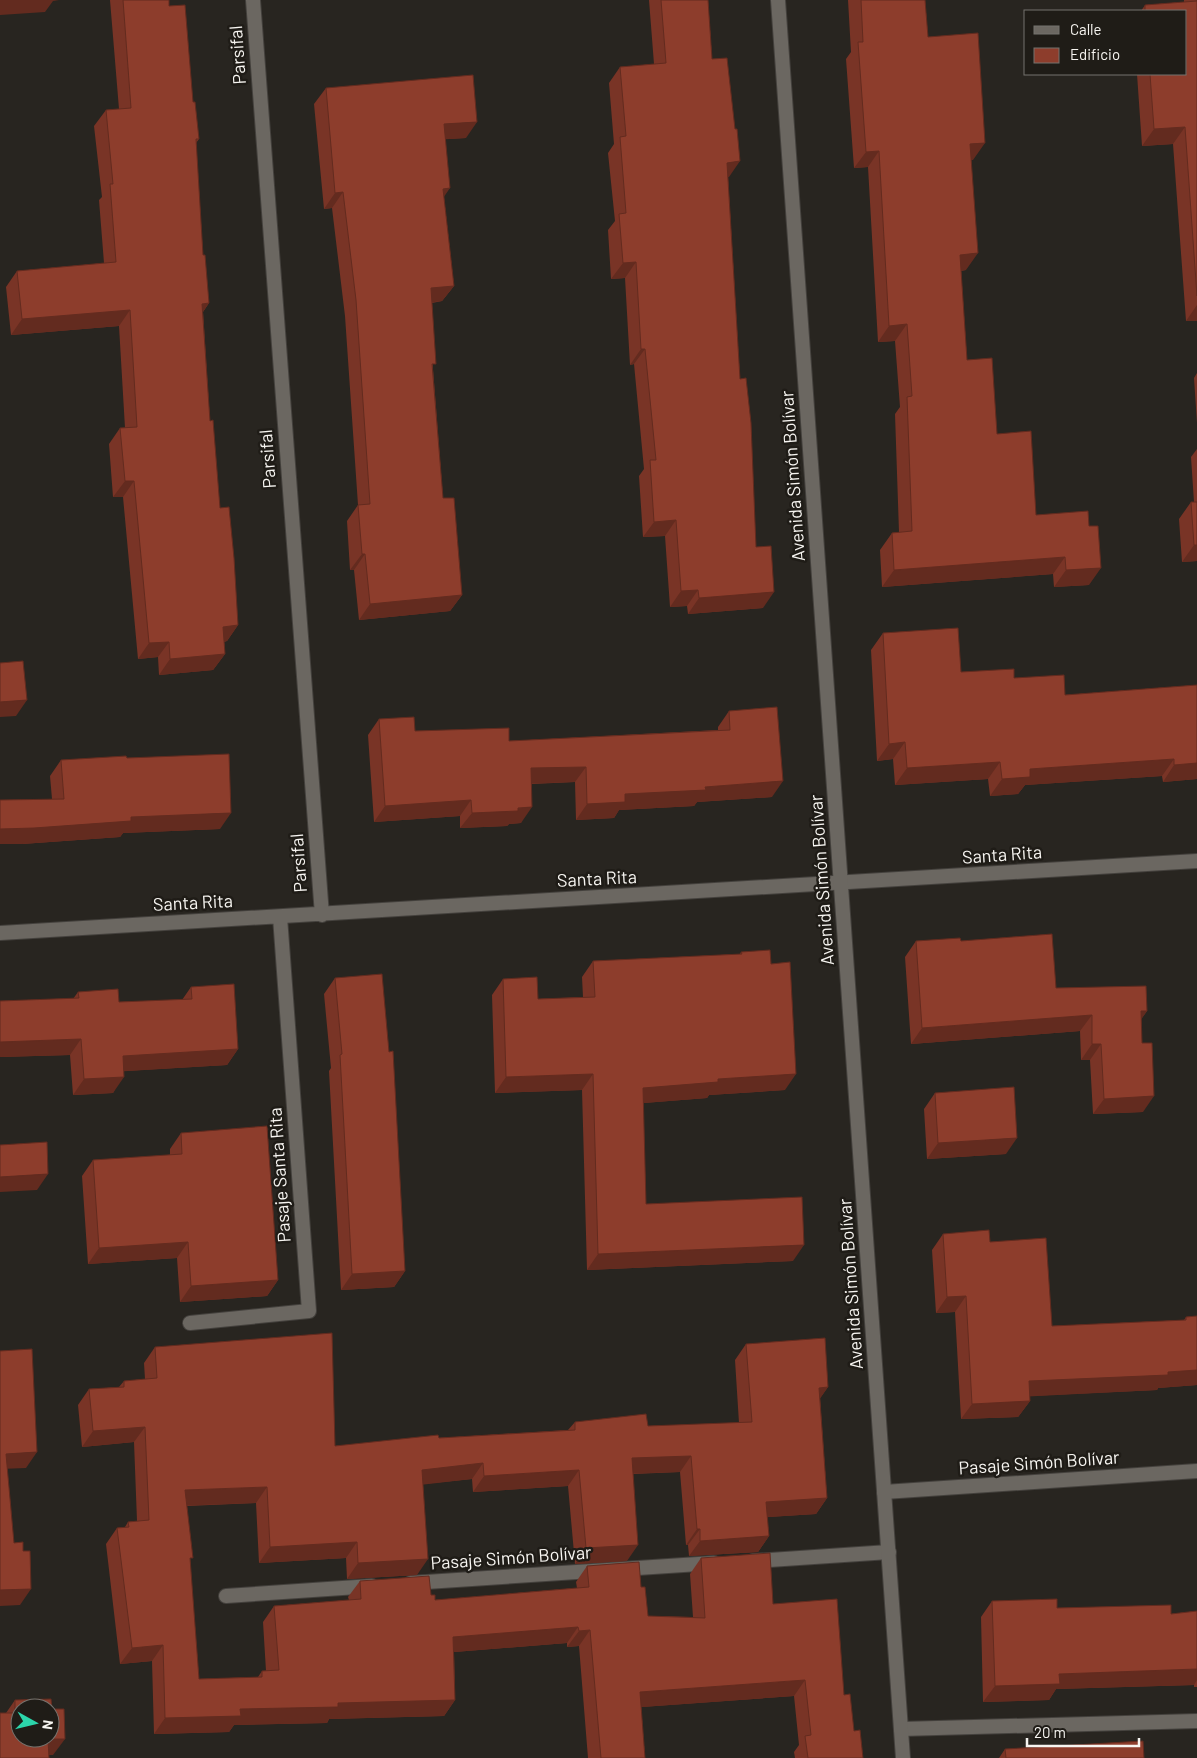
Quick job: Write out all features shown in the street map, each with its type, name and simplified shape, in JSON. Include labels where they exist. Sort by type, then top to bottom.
[{"type":"street","name":"Parsifal","points":[[252,0],[322,915]]},
{"type":"street","name":"Avenida Simón Bolívar","points":[[778,0],[903,1758]]},
{"type":"street","name":"Santa Rita","points":[[0,934],[1197,861]]},
{"type":"street","name":"Pasaje Santa Rita","points":[[190,1323],[309,1312],[280,917]]},
{"type":"street","name":"Pasaje Simón Bolívar","points":[[884,1492],[1197,1471]]},
{"type":"street","points":[[743,1561],[889,1552]]},
{"type":"street","name":"Pasaje Simón Bolívar","points":[[402,1584],[724,1563]]},
{"type":"street","points":[[226,1596],[382,1586]]},
{"type":"street","points":[[901,1729],[1197,1721]]},
{"type":"building","points":[[123,0],[169,0],[169,6],[185,5],[193,102],[195,102],[199,139],[196,139],[203,255],[205,255],[209,303],[202,304],[210,421],[213,420],[220,508],[229,507],[234,558],[238,625],[223,627],[225,654],[170,659],[169,642],[149,643],[134,481],[125,481],[120,428],[137,427],[130,310],[22,319],[17,271],[116,262],[110,184],[113,184],[106,110],[131,108]]},
{"type":"building","points":[[661,0],[708,0],[712,59],[727,58],[740,161],[727,163],[740,379],[746,378],[751,423],[756,547],[771,546],[774,592],[699,598],[698,590],[681,591],[676,520],[654,522],[650,460],[656,460],[645,349],[641,349],[636,262],[623,263],[619,214],[626,213],[620,137],[626,136],[620,67],[666,63]]},
{"type":"building","points":[[861,0],[925,0],[928,37],[978,33],[985,143],[970,144],[978,253],[960,255],[967,360],[992,358],[997,434],[1031,431],[1036,515],[1088,511],[1089,526],[1098,526],[1101,568],[1066,570],[1065,557],[894,570],[892,533],[912,531],[907,397],[912,396],[907,324],[889,326],[879,151],[866,152],[858,42],[863,42]]},
{"type":"building","points":[[1197,1],[1197,296],[1185,127],[1154,129],[1150,75],[1187,75],[1187,10],[1145,10],[1145,5]]},
{"type":"building","points":[[473,75],[477,122],[444,124],[450,188],[443,189],[454,286],[431,288],[436,364],[432,364],[443,498],[454,498],[462,595],[370,604],[365,554],[362,554],[358,505],[370,504],[356,300],[343,192],[335,193],[326,88]]},
{"type":"building","points":[[1191,502],[1197,502],[1197,545],[1194,545]]},
{"type":"building","points":[[958,628],[961,672],[1014,669],[1014,678],[1064,675],[1065,695],[1197,685],[1197,763],[1174,765],[1174,759],[1030,769],[1030,777],[1002,779],[1000,762],[907,768],[905,742],[889,744],[883,633]]},
{"type":"building","points":[[23,661],[27,700],[0,702],[0,663]]},
{"type":"building","points":[[777,707],[783,781],[705,787],[706,790],[625,794],[625,802],[587,804],[586,767],[531,768],[532,807],[518,808],[518,811],[472,813],[471,800],[385,806],[379,719],[414,717],[415,731],[509,728],[509,741],[730,730],[729,711]]},
{"type":"building","points":[[229,754],[231,813],[131,817],[131,821],[0,829],[0,800],[64,799],[61,760],[126,756],[127,758]]},
{"type":"building","points":[[1052,934],[1056,988],[1146,986],[1147,1011],[1141,1011],[1142,1043],[1152,1043],[1154,1096],[1104,1099],[1101,1044],[1092,1044],[1092,1015],[922,1028],[916,941],[960,938],[961,941]]},
{"type":"building","points":[[770,950],[771,964],[790,962],[796,1074],[718,1079],[718,1082],[643,1088],[646,1204],[802,1197],[804,1245],[598,1254],[593,1074],[506,1077],[503,979],[537,977],[538,999],[595,997],[593,961],[742,954],[741,952]]},
{"type":"building","points":[[382,974],[389,1052],[393,1051],[405,1271],[352,1274],[340,1055],[342,1054],[335,978]]},
{"type":"building","points":[[234,984],[238,1049],[123,1056],[124,1077],[84,1079],[81,1039],[0,1042],[0,1001],[79,998],[78,992],[118,989],[119,1002],[192,999],[191,987]]},
{"type":"building","points":[[1014,1087],[1017,1138],[938,1143],[935,1093]]},
{"type":"building","points":[[267,1126],[278,1280],[191,1286],[188,1242],[99,1248],[93,1160],[182,1154],[181,1133]]},
{"type":"building","points":[[47,1142],[48,1174],[0,1177],[0,1145]]},
{"type":"building","points":[[989,1230],[990,1242],[1046,1238],[1052,1326],[1186,1320],[1186,1317],[1197,1316],[1197,1370],[1168,1372],[1168,1375],[1029,1381],[1030,1401],[972,1404],[966,1296],[947,1297],[943,1234]]},
{"type":"building","points":[[332,1333],[335,1446],[438,1435],[439,1438],[575,1430],[575,1422],[646,1414],[648,1426],[752,1422],[746,1344],[825,1338],[828,1387],[819,1388],[827,1498],[766,1502],[769,1536],[700,1541],[700,1529],[697,1529],[691,1456],[632,1458],[638,1545],[586,1548],[579,1470],[484,1476],[483,1463],[422,1470],[428,1559],[358,1563],[357,1542],[270,1547],[267,1487],[185,1490],[193,1558],[190,1558],[199,1679],[262,1677],[262,1671],[279,1670],[274,1606],[361,1599],[360,1581],[429,1576],[431,1595],[435,1595],[435,1600],[589,1587],[587,1566],[639,1562],[641,1587],[645,1587],[648,1616],[705,1618],[701,1558],[770,1553],[773,1604],[837,1599],[844,1695],[850,1694],[854,1731],[860,1730],[863,1758],[808,1758],[805,1736],[811,1735],[805,1680],[640,1692],[645,1758],[601,1758],[590,1630],[579,1631],[578,1627],[453,1637],[455,1700],[338,1703],[338,1707],[240,1709],[241,1716],[165,1718],[163,1645],[132,1648],[117,1528],[129,1527],[128,1522],[149,1520],[145,1427],[93,1431],[89,1389],[124,1387],[124,1381],[157,1378],[155,1347]]},
{"type":"building","points":[[32,1349],[37,1452],[6,1454],[14,1543],[23,1542],[23,1551],[30,1551],[31,1589],[0,1590],[0,1351]]},
{"type":"building","points":[[1057,1599],[1057,1608],[1171,1605],[1171,1614],[1197,1611],[1197,1669],[1059,1674],[1060,1684],[995,1686],[992,1601]]},
{"type":"building","points":[[60,1709],[64,1709],[65,1739],[60,1739]]},
{"type":"building","points":[[0,1713],[10,1713],[10,1748],[48,1748],[49,1758],[0,1758]]},
{"type":"building","points":[[1143,1741],[1144,1758],[1006,1758],[1005,1749]]}]
